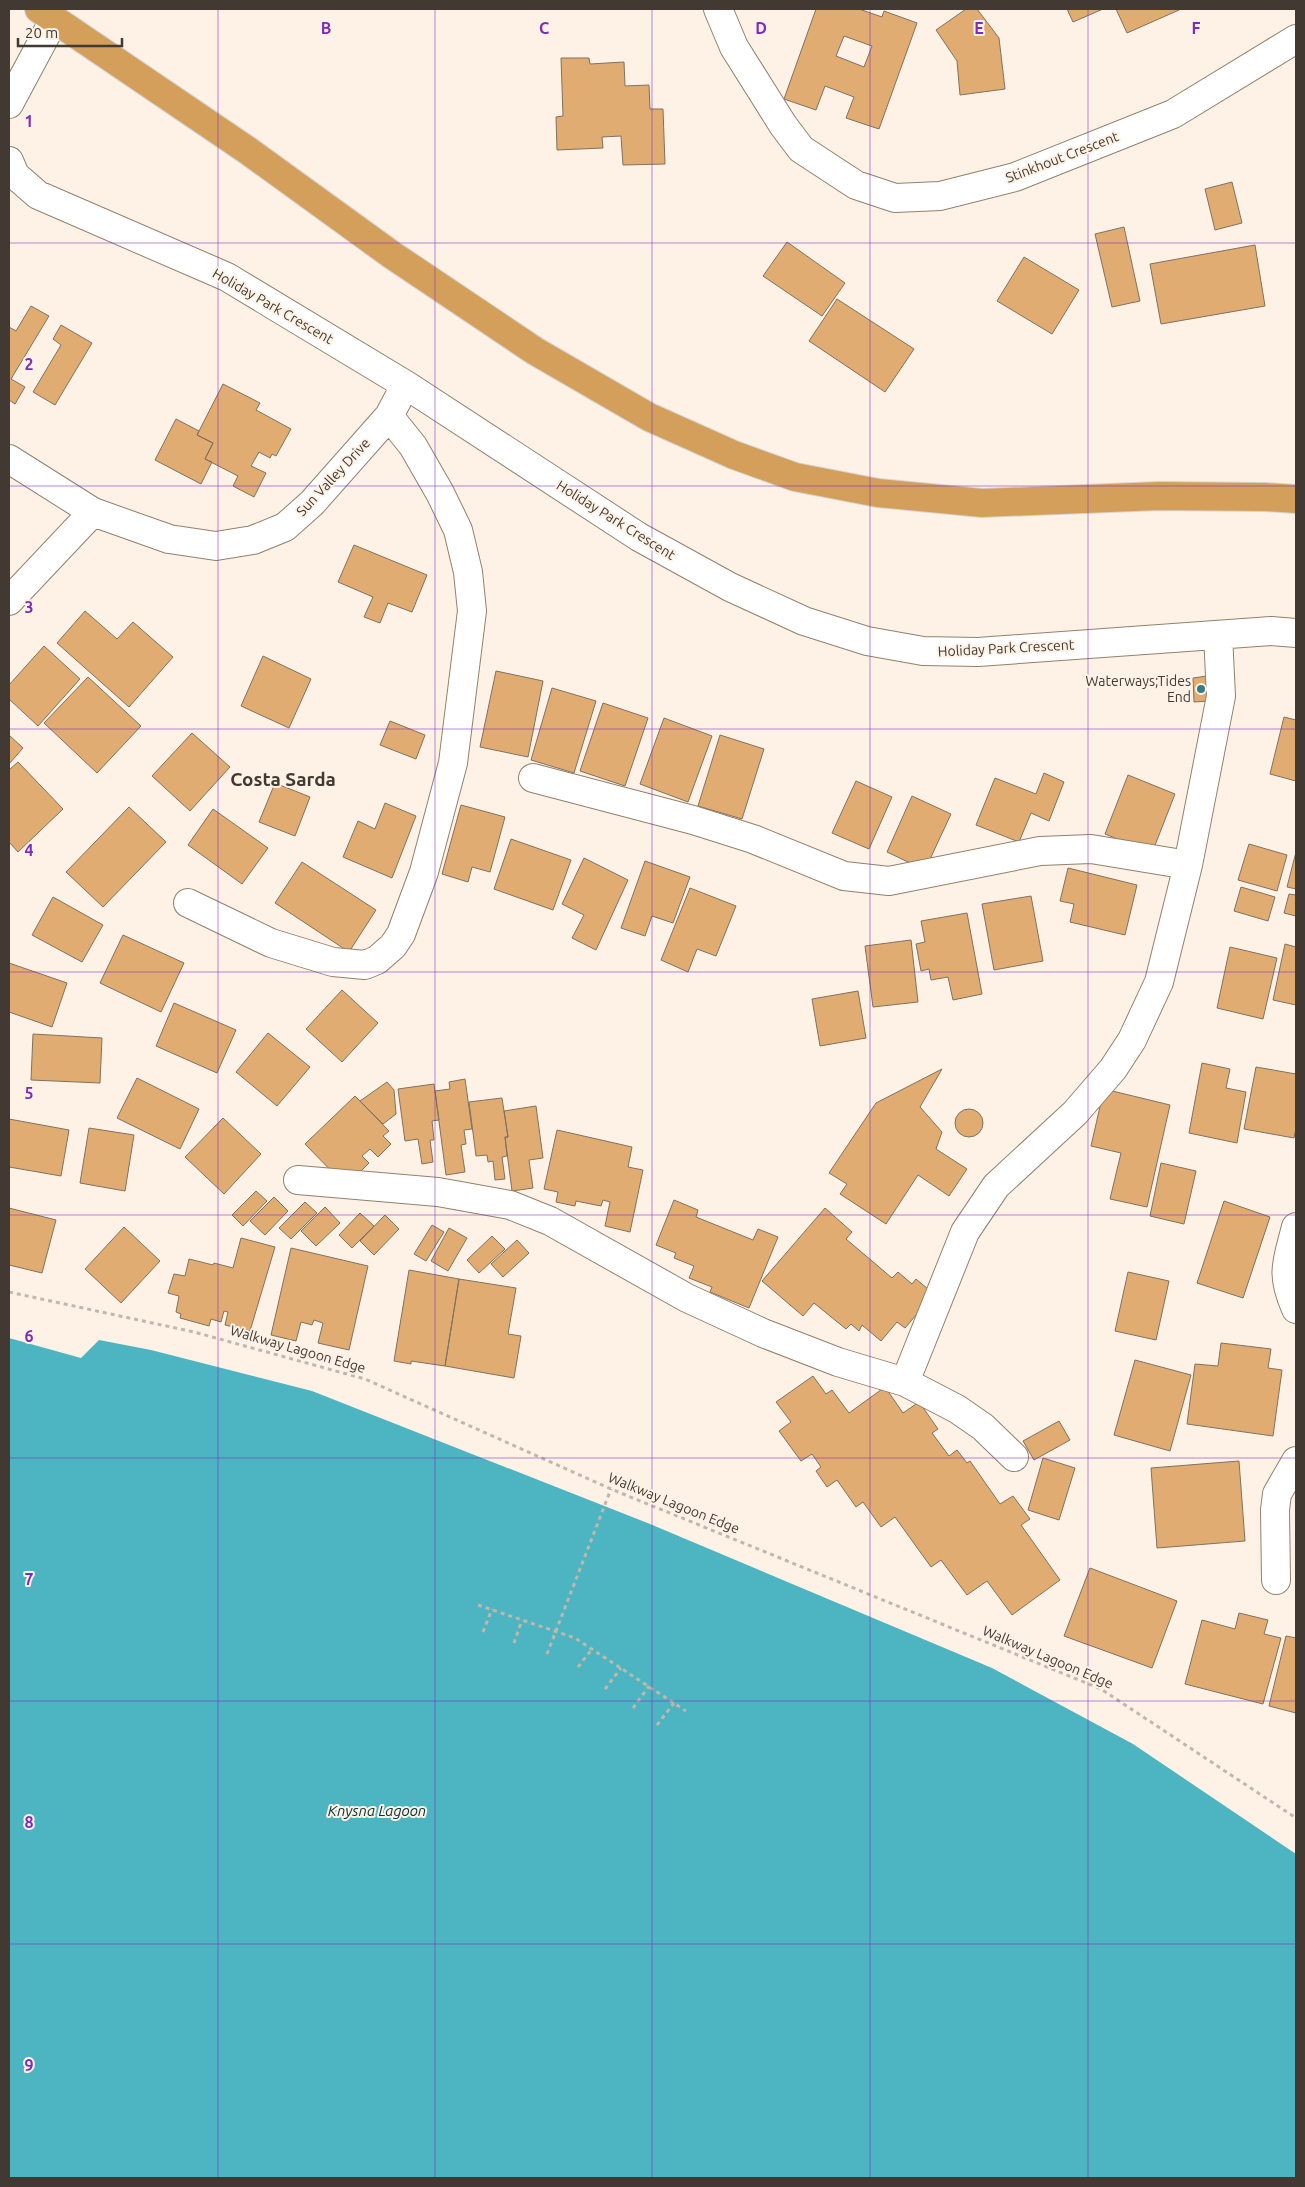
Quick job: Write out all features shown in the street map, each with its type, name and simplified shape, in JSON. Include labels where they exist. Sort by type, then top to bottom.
[{"type":"highway","points":[[47,14],[247,150],[392,255],[534,351],[649,417],[734,455],[796,476],[869,491],[982,504],[1159,496],[1296,499]]},
{"type":"street","name":"Stinkhout Crescent","points":[[718,9],[734,47],[783,125],[801,149],[856,185],[895,198],[940,196],[1015,177],[1173,114],[1296,39]]},
{"type":"street","points":[[9,104],[47,14]]},
{"type":"street","name":"Holiday Park Crescent","points":[[9,162],[15,175],[38,196],[227,277],[406,385],[640,537],[730,587],[804,620],[867,641],[923,651],[978,652],[1272,631],[1296,633]]},
{"type":"street","name":"Sun Valley Drive","points":[[9,459],[93,512],[169,539],[216,546],[253,540],[285,527],[312,503],[389,416],[406,385]]},
{"type":"street","points":[[188,903],[271,943],[333,962],[365,965],[377,960],[393,946],[401,934],[424,872],[453,763],[472,612],[468,572],[458,530],[440,493],[413,446],[389,416]]},
{"type":"street","points":[[9,601],[93,512]]},
{"type":"street","points":[[905,1382],[965,1232],[996,1186],[1075,1113],[1113,1069],[1132,1040],[1159,982],[1188,865],[1221,696],[1218,635]]},
{"type":"street","points":[[532,778],[693,820],[752,839],[844,876],[889,880],[1040,851],[1090,849],[1188,865]]},
{"type":"street","points":[[298,1180],[438,1192],[510,1205],[550,1221],[687,1298],[763,1333],[838,1362],[905,1382],[957,1409],[983,1426],[1014,1457]]},
{"type":"street","points":[[1296,1227],[1286,1269],[1286,1282],[1296,1308]]},
{"type":"street","points":[[1276,1580],[1275,1510],[1277,1494],[1296,1461]]},
{"type":"path","name":"Walkway Lagoon Edge","points":[[9,1292],[194,1332],[365,1379],[611,1490],[1101,1689],[1296,1818]]},
{"type":"path","points":[[548,1654],[611,1490]]},
{"type":"path","points":[[478,1605],[575,1638],[686,1710]]},
{"type":"path","points":[[484,1632],[492,1609]]},
{"type":"path","points":[[514,1643],[522,1620]]},
{"type":"path","points":[[578,1667],[592,1648]]},
{"type":"path","points":[[606,1689],[621,1668]]},
{"type":"path","points":[[633,1708],[649,1686]]},
{"type":"path","points":[[658,1725],[674,1703]]},
{"type":"water","name":"Knysna Lagoon","points":[[9,1338],[81,1358],[99,1340],[151,1350],[312,1391],[650,1524],[992,1668],[1133,1744],[1296,1854],[1296,2178],[9,2178]]},
{"type":"building","points":[[816,9],[859,9],[882,17],[884,11],[917,23],[879,129],[846,118],[854,97],[825,86],[816,110],[784,99]],"holes":[[[844,36],[872,46],[864,67],[836,56]]]},
{"type":"building","points":[[966,9],[977,9],[999,38],[1005,89],[960,95],[957,61],[936,30]]},
{"type":"building","points":[[1067,9],[1103,9],[1073,22]]},
{"type":"building","points":[[1116,9],[1178,9],[1179,10],[1127,33]]},
{"type":"building","points":[[561,58],[589,58],[590,64],[624,62],[625,86],[649,85],[650,109],[663,109],[665,164],[623,165],[621,136],[602,137],[603,148],[557,150],[556,117],[563,116]]},
{"type":"building","points":[[1232,182],[1242,223],[1215,230],[1205,189]]},
{"type":"building","points":[[1124,227],[1140,301],[1112,307],[1095,234]]},
{"type":"building","points":[[787,242],[845,283],[822,316],[763,276]]},
{"type":"building","points":[[1255,245],[1265,306],[1161,324],[1150,264]]},
{"type":"building","points":[[1024,257],[1079,290],[1052,334],[997,301]]},
{"type":"building","points":[[837,299],[914,349],[885,392],[809,341]]},
{"type":"building","points":[[31,306],[49,316],[11,379],[25,387],[15,404],[9,400],[9,327],[16,331]]},
{"type":"building","points":[[61,325],[92,343],[55,405],[33,392],[61,345],[53,339]]},
{"type":"building","points":[[223,384],[260,403],[256,410],[291,429],[276,456],[272,454],[270,458],[259,452],[251,466],[266,473],[254,497],[233,486],[238,476],[205,459],[213,443],[197,435]]},
{"type":"building","points":[[176,419],[199,431],[197,435],[213,443],[205,459],[212,462],[201,484],[155,460]]},
{"type":"building","points":[[354,545],[427,575],[412,612],[388,603],[380,623],[364,617],[373,597],[338,582]]},
{"type":"building","points":[[85,611],[117,639],[133,622],[173,657],[129,707],[57,643]]},
{"type":"building","points":[[44,646],[80,679],[38,726],[9,699],[9,685]]},
{"type":"building","points":[[263,656],[311,679],[289,728],[241,706]]},
{"type":"building","points":[[496,671],[543,681],[528,757],[480,747]]},
{"type":"building","name":"Waterways;Tides End","points":[[1207,676],[1208,701],[1194,702],[1193,678]]},
{"type":"building","points":[[88,677],[141,726],[97,773],[44,723]]},
{"type":"building","points":[[552,688],[596,701],[574,773],[531,760]]},
{"type":"building","points":[[603,703],[648,718],[625,786],[580,771]]},
{"type":"building","points":[[1284,717],[1296,720],[1296,781],[1270,774]]},
{"type":"building","points":[[664,718],[712,736],[688,802],[640,784]]},
{"type":"building","points":[[390,721],[425,735],[416,759],[380,745]]},
{"type":"building","points":[[192,733],[230,767],[190,811],[152,776]]},
{"type":"building","points":[[9,735],[23,748],[9,764]]},
{"type":"building","points":[[720,735],[764,749],[742,819],[698,806]]},
{"type":"building","points":[[18,762],[63,809],[18,852],[9,842],[9,770]]},
{"type":"building","points":[[1044,773],[1064,782],[1049,821],[1031,813],[1019,842],[976,825],[995,778],[1036,794]]},
{"type":"building","points":[[1128,775],[1175,794],[1152,853],[1105,834]]},
{"type":"building","points":[[856,781],[892,797],[869,849],[832,833]]},
{"type":"building","points":[[275,783],[310,797],[295,836],[259,822]]},
{"type":"building","points":[[912,796],[951,814],[925,870],[887,852]]},
{"type":"building","points":[[385,803],[416,816],[392,878],[343,857],[358,821],[375,829]]},
{"type":"building","points":[[461,805],[505,817],[490,872],[472,867],[468,882],[442,874]]},
{"type":"building","points":[[129,807],[166,842],[103,907],[66,872]]},
{"type":"building","points":[[213,809],[268,848],[242,884],[188,845]]},
{"type":"building","points":[[511,839],[571,860],[553,910],[494,889]]},
{"type":"building","points":[[1249,844],[1287,855],[1277,891],[1238,880]]},
{"type":"building","points":[[1296,852],[1296,889],[1287,887]]},
{"type":"building","points":[[584,858],[628,880],[596,950],[572,938],[584,915],[562,904]]},
{"type":"building","points":[[645,861],[690,877],[673,923],[652,916],[645,936],[621,928]]},
{"type":"building","points":[[302,862],[376,910],[349,952],[275,903]]},
{"type":"building","points":[[1068,868],[1137,885],[1125,935],[1070,922],[1074,904],[1060,901]]},
{"type":"building","points":[[1241,887],[1275,897],[1268,921],[1234,911]]},
{"type":"building","points":[[690,888],[736,906],[716,956],[697,949],[688,972],[661,960]]},
{"type":"building","points":[[1289,894],[1296,895],[1296,916],[1284,913]]},
{"type":"building","points":[[1031,896],[1043,961],[994,970],[982,904]]},
{"type":"building","points":[[53,897],[103,925],[82,962],[32,935]]},
{"type":"building","points":[[967,913],[982,994],[953,1000],[948,977],[931,980],[929,969],[921,971],[916,944],[925,942],[921,921]]},
{"type":"building","points":[[123,935],[184,963],[161,1012],[100,983]]},
{"type":"building","points":[[911,940],[918,1002],[873,1007],[865,946]]},
{"type":"building","points":[[1285,944],[1296,947],[1296,1005],[1273,1000]]},
{"type":"building","points":[[1230,947],[1277,958],[1263,1019],[1217,1008]]},
{"type":"building","points":[[9,963],[67,983],[52,1027],[9,1012]]},
{"type":"building","points":[[342,990],[378,1023],[342,1062],[306,1029]]},
{"type":"building","points":[[858,991],[866,1038],[820,1046],[812,999]]},
{"type":"building","points":[[174,1003],[236,1030],[217,1073],[156,1046]]},
{"type":"building","points":[[268,1033],[310,1067],[277,1106],[236,1072]]},
{"type":"building","points":[[33,1034],[102,1038],[100,1083],[31,1080]]},
{"type":"building","points":[[1202,1063],[1230,1069],[1226,1088],[1246,1092],[1237,1143],[1189,1133]]},
{"type":"building","points":[[1256,1067],[1296,1074],[1296,1128],[1294,1138],[1244,1129]]},
{"type":"building","points":[[942,1069],[920,1107],[942,1132],[936,1149],[967,1169],[949,1196],[918,1175],[886,1224],[840,1194],[847,1184],[829,1173],[876,1103]]},
{"type":"building","points":[[137,1078],[199,1109],[180,1149],[117,1118]]},
{"type":"building","points":[[465,1079],[472,1129],[464,1130],[466,1144],[461,1145],[465,1172],[446,1175],[435,1091],[450,1089],[449,1082]]},
{"type":"building","points":[[387,1082],[394,1090],[396,1114],[383,1124],[360,1101]]},
{"type":"building","points":[[434,1084],[439,1120],[432,1121],[434,1140],[430,1140],[433,1162],[422,1164],[418,1139],[405,1141],[398,1089]]},
{"type":"building","points":[[1104,1089],[1170,1105],[1147,1207],[1110,1199],[1121,1153],[1091,1146]]},
{"type":"building","points":[[355,1096],[389,1131],[383,1136],[391,1144],[378,1157],[370,1149],[362,1156],[369,1163],[354,1178],[341,1181],[305,1144]]},
{"type":"building","points":[[502,1098],[508,1137],[505,1137],[507,1156],[502,1157],[505,1179],[495,1180],[493,1161],[488,1162],[487,1155],[476,1156],[469,1102]]},
{"type":"building","points":[[536,1106],[543,1158],[529,1160],[533,1188],[512,1191],[505,1137],[508,1137],[504,1111]]},
{"type":"building","points":[[969,1109],[979,1113],[983,1123],[979,1133],[969,1137],[959,1133],[955,1123],[959,1113]]},
{"type":"building","points":[[223,1118],[261,1154],[224,1194],[185,1157]]},
{"type":"building","points":[[9,1119],[69,1130],[61,1176],[9,1167]]},
{"type":"building","points":[[89,1128],[134,1135],[125,1191],[80,1183]]},
{"type":"building","points":[[557,1130],[632,1147],[628,1167],[643,1170],[630,1232],[605,1226],[610,1202],[603,1200],[601,1206],[576,1201],[575,1206],[556,1202],[558,1192],[544,1189]]},
{"type":"building","points":[[1161,1163],[1196,1171],[1184,1224],[1150,1216]]},
{"type":"building","points":[[256,1191],[267,1201],[243,1226],[232,1215]]},
{"type":"building","points":[[274,1197],[288,1211],[265,1235],[250,1221]]},
{"type":"building","points":[[674,1200],[698,1210],[696,1217],[753,1240],[758,1229],[778,1237],[749,1308],[710,1292],[712,1287],[689,1278],[694,1266],[674,1258],[676,1253],[656,1245]]},
{"type":"building","points":[[1224,1201],[1270,1217],[1243,1298],[1197,1283]]},
{"type":"building","points":[[305,1202],[317,1213],[291,1239],[279,1228]]},
{"type":"building","points":[[325,1207],[340,1223],[316,1246],[301,1231]]},
{"type":"building","points":[[9,1208],[56,1220],[42,1273],[9,1265]]},
{"type":"building","points":[[825,1208],[852,1232],[846,1239],[892,1278],[898,1272],[912,1284],[916,1279],[934,1294],[905,1328],[897,1322],[881,1341],[862,1325],[859,1331],[851,1324],[846,1329],[814,1303],[803,1316],[762,1281]]},
{"type":"building","points":[[360,1213],[374,1226],[352,1248],[339,1235]]},
{"type":"building","points":[[385,1215],[399,1229],[374,1255],[360,1241]]},
{"type":"building","points":[[432,1225],[444,1232],[426,1261],[414,1254]]},
{"type":"building","points":[[124,1227],[160,1261],[121,1303],[85,1269]]},
{"type":"building","points":[[449,1228],[467,1238],[448,1271],[431,1261]]},
{"type":"building","points":[[492,1236],[505,1249],[479,1273],[467,1260]]},
{"type":"building","points":[[241,1238],[275,1247],[250,1331],[225,1325],[228,1312],[224,1311],[221,1322],[211,1319],[209,1326],[180,1318],[181,1314],[176,1312],[179,1296],[168,1293],[174,1274],[185,1276],[189,1259],[233,1268]]},
{"type":"building","points":[[517,1240],[529,1253],[503,1277],[491,1264]]},
{"type":"building","points":[[291,1248],[368,1266],[349,1350],[318,1343],[323,1323],[314,1320],[312,1325],[301,1322],[296,1341],[271,1335]]},
{"type":"building","points":[[409,1270],[459,1279],[445,1366],[411,1361],[411,1364],[394,1361]]},
{"type":"building","points":[[1128,1272],[1169,1281],[1156,1340],[1115,1331]]},
{"type":"building","points":[[459,1279],[516,1288],[508,1334],[521,1336],[514,1378],[445,1366]]},
{"type":"building","points":[[1221,1343],[1271,1349],[1268,1368],[1282,1370],[1273,1436],[1187,1424],[1195,1364],[1218,1366]]},
{"type":"building","points":[[1135,1360],[1191,1375],[1170,1451],[1114,1435]]},
{"type":"building","points":[[813,1376],[826,1394],[832,1390],[849,1413],[885,1387],[903,1413],[919,1402],[938,1429],[932,1433],[949,1456],[957,1450],[967,1463],[970,1461],[1000,1504],[1013,1496],[1030,1519],[1021,1525],[1060,1580],[1012,1615],[987,1581],[967,1595],[941,1560],[931,1567],[895,1517],[881,1527],[863,1502],[856,1507],[837,1480],[827,1487],[816,1471],[821,1467],[812,1454],[801,1461],[779,1431],[791,1422],[776,1402]]},
{"type":"building","points":[[1059,1421],[1070,1440],[1034,1460],[1023,1441]]},
{"type":"building","points":[[1043,1458],[1075,1468],[1059,1520],[1028,1510]]},
{"type":"building","points":[[1239,1461],[1245,1541],[1157,1548],[1151,1468]]},
{"type":"building","points":[[1090,1568],[1177,1601],[1152,1668],[1064,1636]]},
{"type":"building","points":[[1239,1613],[1268,1620],[1264,1634],[1281,1638],[1263,1704],[1185,1684],[1202,1620],[1235,1629]]},
{"type":"building","points":[[1286,1636],[1296,1638],[1296,1713],[1269,1706]]},
{"type":"place","name":"Waterways;Tides End","points":[[1201,689]]},
{"type":"district","name":"Costa Sarda","points":[[283,779]]}]
